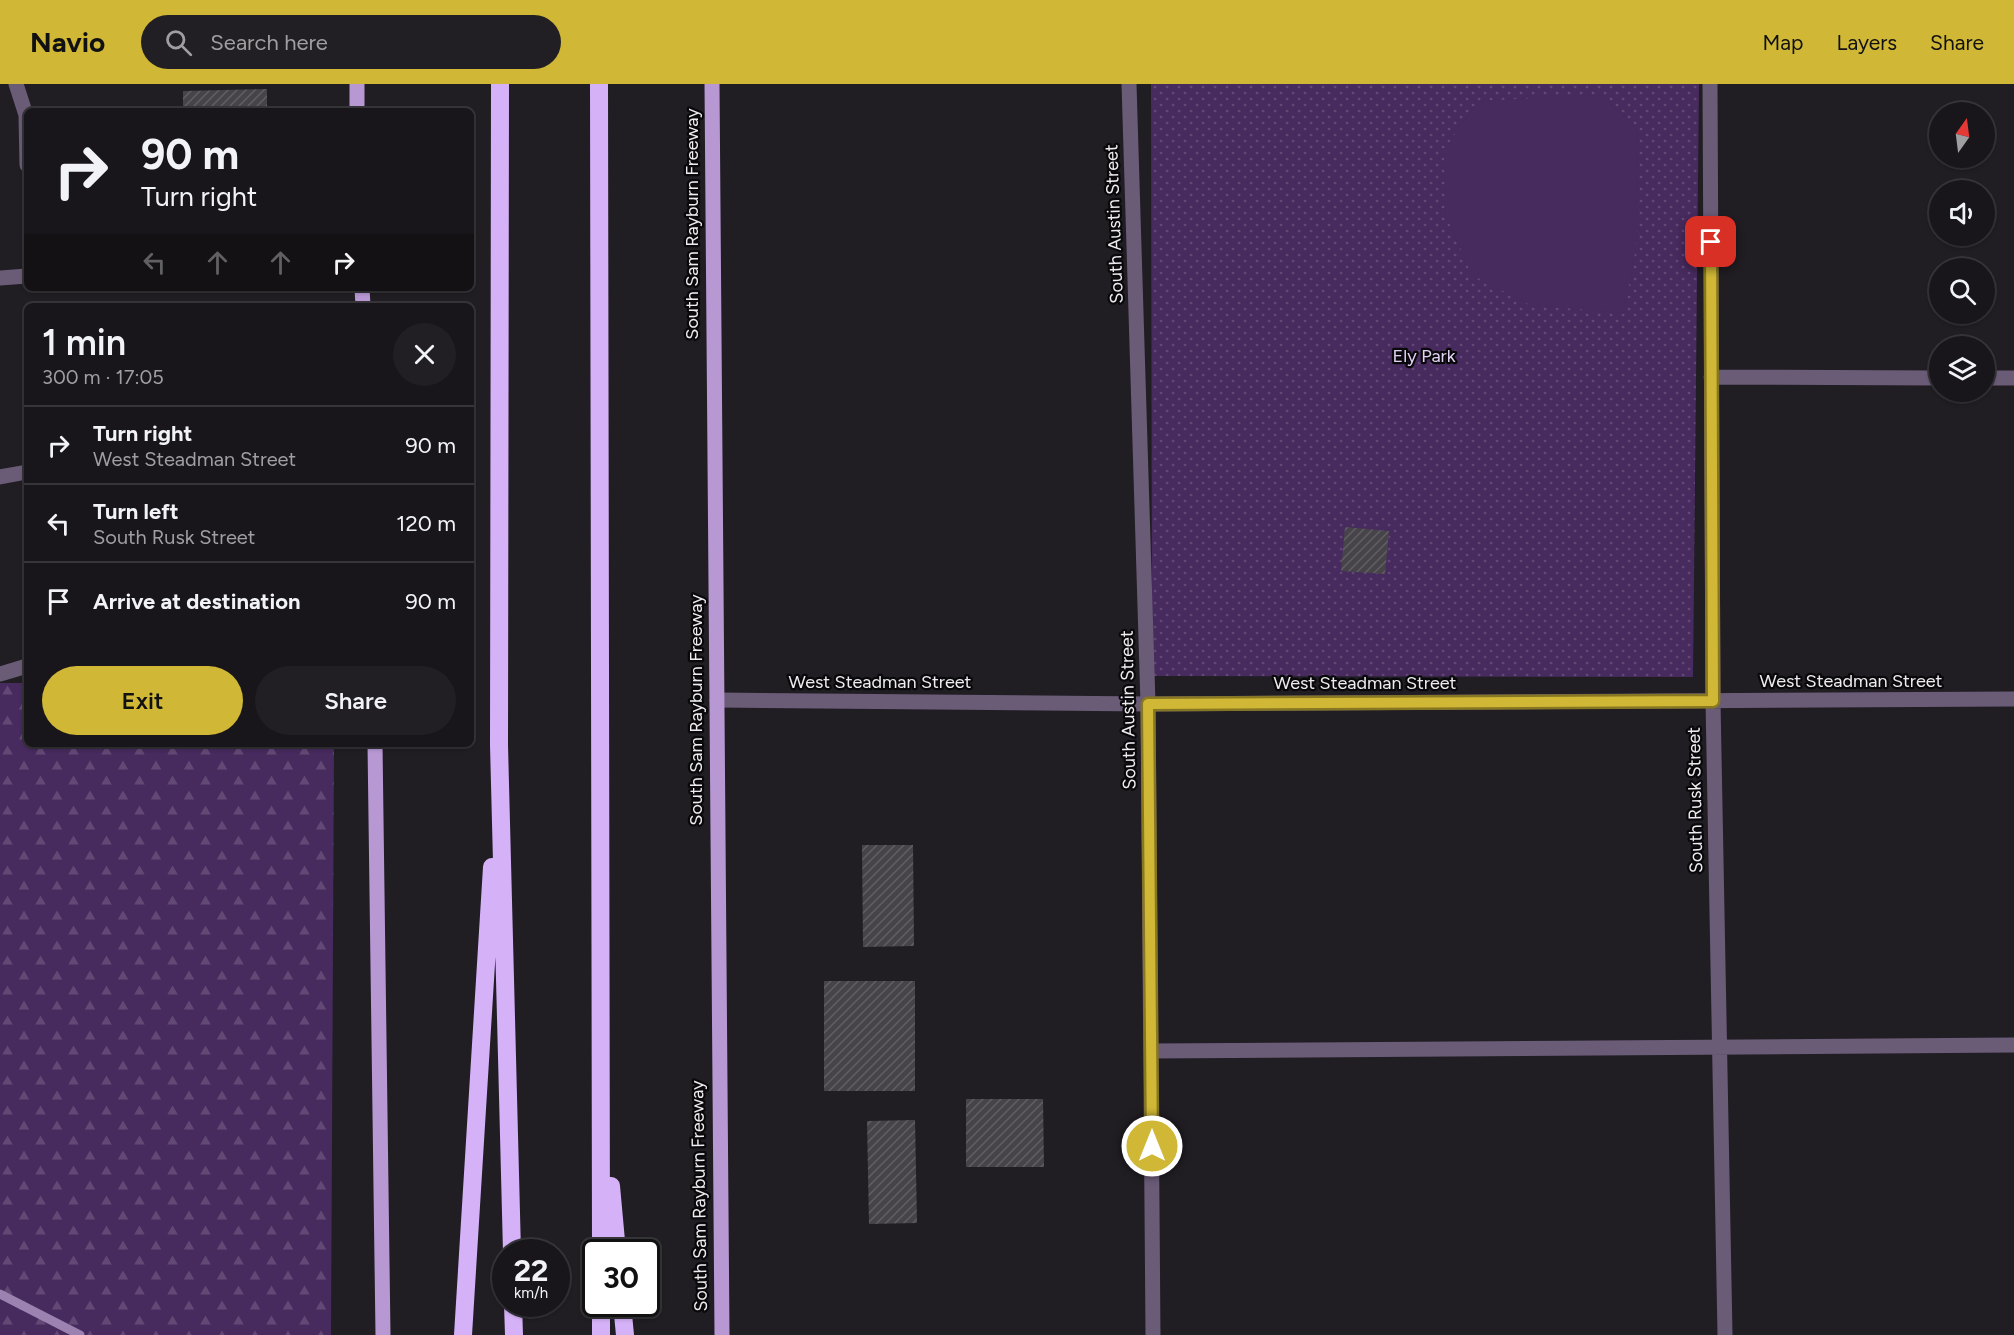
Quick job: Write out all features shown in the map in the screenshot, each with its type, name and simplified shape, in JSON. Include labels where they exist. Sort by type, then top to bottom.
[{"type":"highway","points":[[500,84],[499,745],[512,1239]]},
{"type":"highway","points":[[599,84],[601,1239]]},
{"type":"highway","points":[[464,1335],[499,745]]},
{"type":"highway","points":[[600,1067],[616,1239]]},
{"type":"highway","points":[[513,1317],[514,1335]]},
{"type":"highway","points":[[601,1317],[601,1335]]},
{"type":"highway","points":[[623,1317],[625,1335]]},
{"type":"main road","points":[[357,84],[357,108]]},
{"type":"main road","name":"South Sam Rayburn Freeway","points":[[712,84],[722,1335]]},
{"type":"main road","points":[[375,747],[382,1335]]},
{"type":"street","points":[[16,84],[24,109]]},
{"type":"street","name":"South Austin Street","points":[[1129,84],[1148,704],[1153,1335]]},
{"type":"street","name":"South Rusk Street","points":[[1710,84],[1713,701],[1725,1335]]},
{"type":"street","points":[[0,278],[24,276]]},
{"type":"street","points":[[1711,377],[1929,378]]},
{"type":"street","points":[[1995,378],[2014,378]]},
{"type":"street","points":[[0,477],[24,473]]},
{"type":"street","points":[[0,674],[24,667]]},
{"type":"street","name":"West Steadman Street","points":[[717,700],[1148,704],[2014,699]]},
{"type":"street","points":[[1151,1051],[2014,1045]]},
{"type":"green space","name":"Ely Park","points":[[1151,84],[1699,84],[1693,677],[1152,676]]},
{"type":"green space","points":[[1602,95],[1638,129],[1636,247],[1624,313],[1530,305],[1472,275],[1446,216],[1444,150],[1478,101]]},
{"type":"green space","points":[[0,683],[24,683],[24,747],[334,747],[331,1335],[0,1335]]},
{"type":"building","points":[[267,89],[267,108],[183,108],[183,91]]},
{"type":"building","points":[[1345,527],[1389,531],[1385,574],[1341,571]]},
{"type":"building","points":[[862,845],[913,845],[914,946],[863,947]]},
{"type":"building","points":[[824,981],[915,981],[915,1091],[824,1091]]},
{"type":"building","points":[[966,1099],[1043,1099],[1044,1167],[966,1167]]},
{"type":"building","points":[[915,1120],[917,1223],[869,1224],[867,1121]]},
{"type":"waterway","points":[[0,1294],[80,1335]]},
{"type":"route","points":[[1152,1146],[1148,704],[1713,701],[1711,242]]}]
